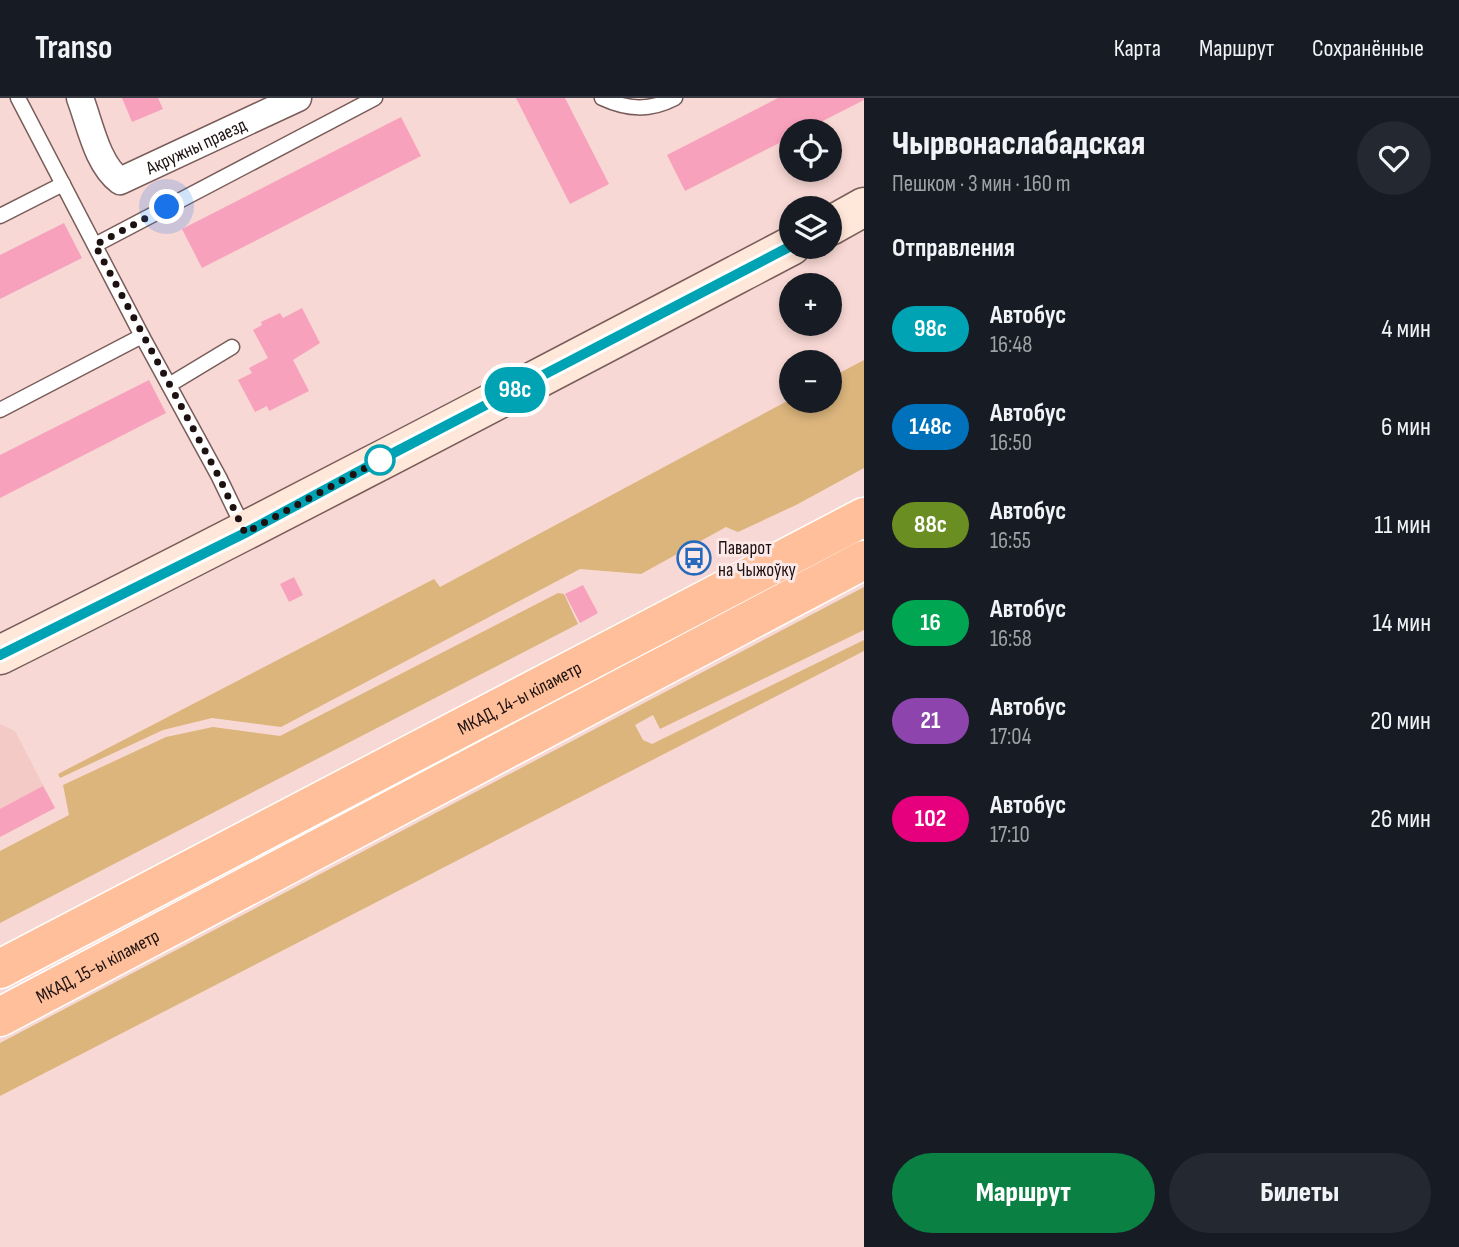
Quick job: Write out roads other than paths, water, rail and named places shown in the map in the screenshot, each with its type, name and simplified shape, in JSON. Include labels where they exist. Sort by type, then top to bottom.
[{"type":"highway","name":"МКАД, 14-ы кіламетр","points":[[0,969],[864,517]]},
{"type":"highway","name":"МКАД, 14-ы кіламетр","points":[[196,913],[864,559]]},
{"type":"highway","name":"МКАД, 15-ы кіламетр","points":[[0,1017],[196,913]]},
{"type":"main road","points":[[842,219],[864,207]]},
{"type":"main road","points":[[0,655],[245,533],[779,252]]},
{"type":"street","name":"Акружны праезд","points":[[80,98],[110,174],[120,181],[298,98]]},
{"type":"lane","points":[[18,98],[219,477],[245,533]]},
{"type":"lane","points":[[95,245],[375,98]]},
{"type":"lane","points":[[603,98],[633,110],[661,106],[675,98]]},
{"type":"lane","points":[[0,216],[63,184]]},
{"type":"lane","points":[[0,410],[142,336]]},
{"type":"lane","points":[[169,385],[232,347]]},
{"type":"place","name":"Паварот на Чыжоўку","points":[[694,558]]}]
